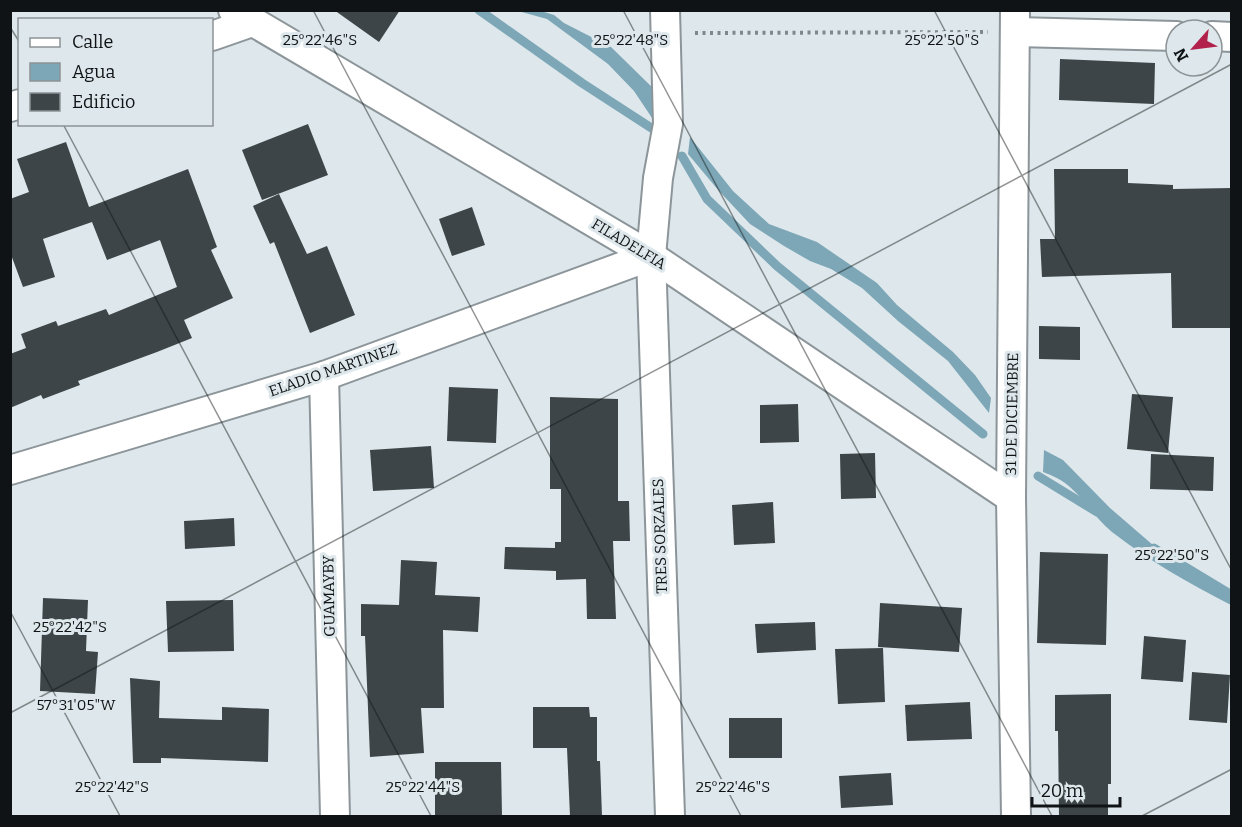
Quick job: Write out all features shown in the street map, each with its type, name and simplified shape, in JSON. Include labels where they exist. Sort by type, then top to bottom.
[{"type":"street","points":[[213,35],[243,16]]},
{"type":"street","name":"FILADELFIA","points":[[243,16],[651,256],[1011,498]]},
{"type":"street","points":[[1015,21],[1164,35]]},
{"type":"street","name":"31 DE DICIEMBRE","points":[[1015,21],[1011,498],[1016,816]]},
{"type":"street","name":"TRES SORZALES","points":[[665,22],[668,124],[658,177],[651,256],[670,816]]},
{"type":"street","name":"ELADIO MARTINEZ","points":[[10,470],[324,376],[651,256]]},
{"type":"street","name":"GUAMAYBY","points":[[324,376],[335,816]]},
{"type":"path","points":[[665,22],[1015,21]]},
{"type":"water","points":[[518,11],[541,11],[554,15],[564,23],[611,47],[658,93],[656,124],[634,91],[608,64],[547,19]]},
{"type":"water","points":[[690,137],[733,191],[769,224],[817,242],[877,283],[897,305],[953,352],[975,375],[991,398],[989,413],[948,361],[898,321],[862,288],[831,269],[810,261],[750,224],[688,154]]},
{"type":"water","points":[[1044,450],[1063,460],[1110,508],[1175,564],[1231,598],[1231,605],[1140,553],[1112,532],[1068,485],[1043,472]]},
{"type":"building","points":[[334,10],[400,10],[379,42]]},
{"type":"building","points":[[1060,59],[1155,63],[1154,104],[1059,100]]},
{"type":"building","points":[[308,124],[328,175],[262,200],[242,150]]},
{"type":"building","points":[[66,142],[89,207],[188,169],[217,247],[211,250],[233,298],[184,320],[192,338],[78,381],[80,385],[43,399],[41,395],[10,408],[10,354],[26,348],[21,334],[56,321],[58,326],[106,309],[109,315],[177,287],[160,240],[107,260],[92,222],[43,239],[55,277],[23,287],[10,252],[10,199],[29,192],[17,159]]},
{"type":"building","points":[[1054,169],[1128,169],[1128,183],[1173,185],[1173,189],[1232,188],[1232,328],[1172,328],[1171,273],[1042,277],[1040,239],[1055,239]]},
{"type":"building","points":[[279,194],[307,254],[327,246],[355,315],[310,333],[274,242],[270,244],[253,206]]},
{"type":"building","points":[[472,207],[485,245],[452,256],[439,219]]},
{"type":"building","points":[[1039,326],[1080,327],[1080,360],[1039,359]]},
{"type":"building","points":[[449,387],[498,389],[496,443],[447,441]]},
{"type":"building","points":[[1132,394],[1173,397],[1168,453],[1127,449]]},
{"type":"building","points":[[550,397],[618,399],[618,501],[629,501],[630,541],[613,541],[616,619],[587,619],[586,579],[556,580],[556,571],[504,569],[505,547],[555,548],[555,542],[561,542],[561,489],[550,489]]},
{"type":"building","points":[[798,404],[799,442],[760,443],[760,405]]},
{"type":"building","points":[[431,446],[434,488],[373,491],[370,450]]},
{"type":"building","points":[[875,453],[876,498],[841,499],[840,454]]},
{"type":"building","points":[[1151,454],[1214,457],[1213,491],[1150,489]]},
{"type":"building","points":[[773,502],[775,543],[734,545],[732,505]]},
{"type":"building","points":[[234,518],[235,546],[185,549],[184,521]]},
{"type":"building","points":[[1040,552],[1108,554],[1106,645],[1037,643]]},
{"type":"building","points":[[401,560],[437,562],[435,595],[480,597],[478,632],[443,630],[444,708],[421,708],[424,753],[370,757],[365,636],[361,636],[361,604],[399,605]]},
{"type":"building","points":[[43,598],[88,600],[86,651],[98,652],[95,694],[40,691]]},
{"type":"building","points":[[233,600],[234,651],[168,652],[166,601]]},
{"type":"building","points":[[880,603],[962,608],[959,652],[878,647]]},
{"type":"building","points":[[815,622],[816,650],[757,653],[755,624]]},
{"type":"building","points":[[1144,636],[1186,640],[1183,682],[1141,679]]},
{"type":"building","points":[[883,648],[885,702],[838,704],[835,649]]},
{"type":"building","points":[[1192,672],[1230,675],[1227,723],[1189,720]]},
{"type":"building","points":[[130,678],[160,681],[159,718],[222,720],[222,707],[269,709],[268,762],[161,758],[161,763],[133,763]]},
{"type":"building","points":[[1111,694],[1111,784],[1108,784],[1108,816],[1059,816],[1058,731],[1055,731],[1055,695]]},
{"type":"building","points":[[970,702],[972,739],[907,741],[905,705]]},
{"type":"building","points":[[533,707],[589,707],[590,717],[597,717],[597,761],[600,761],[602,816],[570,816],[567,748],[533,748]]},
{"type":"building","points":[[729,718],[782,718],[782,758],[729,758]]},
{"type":"building","points":[[435,762],[501,762],[502,816],[435,816]]},
{"type":"building","points":[[891,773],[893,805],[841,808],[839,776]]},
{"type":"waterway","points":[[479,10],[582,83],[656,131]]},
{"type":"waterway","points":[[682,156],[707,199],[777,266],[983,434]]},
{"type":"waterway","points":[[1038,476],[1097,512]]},
{"type":"waterway","points":[[1154,548],[1232,595]]}]
